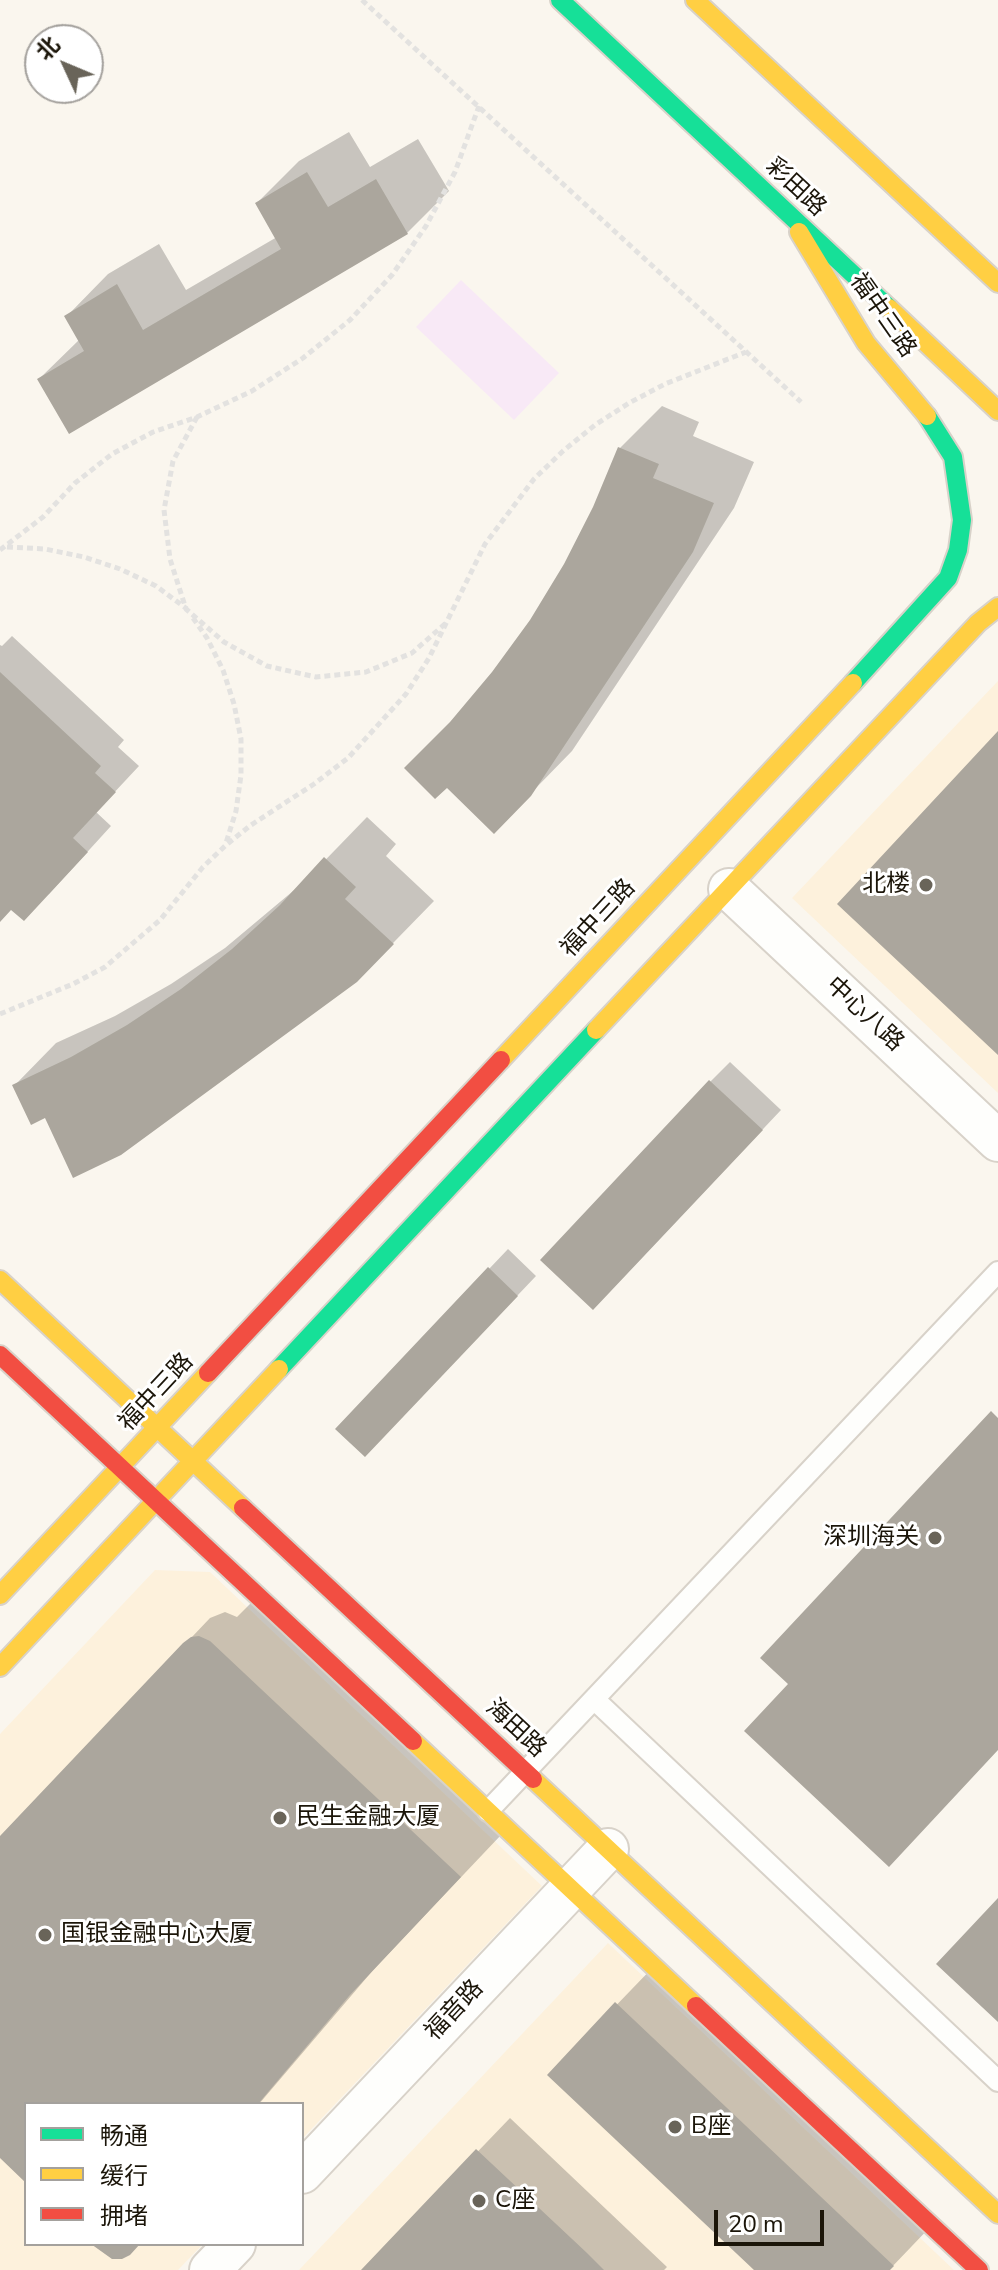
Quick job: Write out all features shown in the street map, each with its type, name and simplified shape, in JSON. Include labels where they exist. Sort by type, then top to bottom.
[{"type":"street","name":"彩田路","points":[[560,0],[998,411]]},
{"type":"street","points":[[695,0],[998,283]]},
{"type":"street","name":"福中三路","points":[[0,1595],[928,603],[948,578],[958,550],[962,520],[953,457],[923,409],[866,343],[789,216]]},
{"type":"street","points":[[0,1667],[978,623],[998,607]]},
{"type":"street","name":"中心八路","points":[[729,889],[998,1141]]},
{"type":"street","name":"海田路","points":[[0,1280],[998,2214]]},
{"type":"street","points":[[0,1355],[979,2270]]},
{"type":"street","name":"福音路","points":[[304,2171],[608,1849]]},
{"type":"street","points":[[210,2270],[233,2246]]},
{"type":"lane","points":[[488,1811],[998,1272]]},
{"type":"lane","points":[[594,1699],[998,2081]]},
{"type":"path","points":[[362,0],[801,402]]},
{"type":"path","points":[[3,548],[43,517],[75,483],[112,454],[153,432],[197,417],[252,391],[303,358],[350,320],[392,275],[426,226],[448,185],[479,106]]},
{"type":"path","points":[[0,1014],[73,984],[124,952],[160,920],[203,867],[226,845],[314,784],[358,747],[406,694],[429,658],[485,544],[534,479],[563,451],[629,403],[665,384],[746,352]]},
{"type":"path","points":[[197,417],[173,461],[164,510],[170,559],[186,609],[207,638],[223,670],[241,739],[241,775],[236,811],[226,845]]},
{"type":"path","points":[[3,548],[45,549],[120,569],[156,586],[224,642],[267,666],[316,677],[366,672],[412,653],[449,620]]},
{"type":"shaded area","points":[[461,280],[559,373],[514,420],[416,327]]},
{"type":"shaded area","name":"北楼","points":[[998,681],[998,1093],[792,898]]},
{"type":"shaded area","points":[[155,1570],[210,1572],[542,1886],[304,2137],[304,2102],[24,2102],[24,2246],[201,2246],[178,2270],[0,2270],[0,1734]]},
{"type":"shaded area","points":[[608,1943],[954,2270],[299,2270]]},
{"type":"building","points":[[307,172],[328,207],[376,179],[408,234],[69,434],[37,379],[84,351],[64,316],[117,284],[143,330],[281,249],[255,203]]},
{"type":"building","points":[[618,447],[659,464],[653,478],[714,503],[693,552],[531,796],[494,834],[447,788],[435,799],[404,768],[450,722],[530,620],[564,564],[593,507]]},
{"type":"building","points":[[0,672],[101,766],[95,773],[116,792],[73,838],[88,852],[24,921],[11,910],[0,922]]},
{"type":"building","name":"北楼","points":[[998,731],[998,1055],[837,904]]},
{"type":"building","points":[[324,857],[356,887],[345,899],[394,944],[357,982],[121,1155],[73,1178],[45,1118],[31,1125],[12,1085],[71,1057],[181,989],[232,949],[280,905]]},
{"type":"building","points":[[709,1080],[763,1130],[593,1310],[540,1260]]},
{"type":"building","points":[[488,1267],[518,1296],[365,1457],[335,1429]]},
{"type":"building","name":"深圳海关","points":[[991,1411],[998,1418],[998,1750],[889,1867],[744,1731],[788,1684],[760,1658]]},
{"type":"building","points":[[199,1636],[210,1641],[461,1877],[349,1996],[260,2102],[24,2102],[24,2181],[0,2158],[0,1836],[191,1637]]},
{"type":"building","points":[[998,1898],[998,2022],[936,1964]]},
{"type":"building","name":"B座","points":[[615,2002],[894,2266],[890,2270],[754,2270],[547,2075]]},
{"type":"building","name":"C座","points":[[476,2149],[587,2253],[604,2270],[361,2270]]},
{"type":"building","points":[[94,2246],[138,2246],[122,2259],[112,2259]]},
{"type":"traffic: fast","points":[[560,0],[889,308]]},
{"type":"traffic: fast","points":[[853,683],[948,578],[958,550],[962,520],[953,457],[927,416]]},
{"type":"traffic: fast","points":[[279,1369],[596,1030]]},
{"type":"traffic: slow","points":[[695,0],[998,283]]},
{"type":"traffic: slow","points":[[799,232],[866,343],[927,416]]},
{"type":"traffic: slow","points":[[889,308],[998,411]]},
{"type":"traffic: slow","points":[[596,1030],[978,623],[998,607]]},
{"type":"traffic: slow","points":[[501,1060],[853,683]]},
{"type":"traffic: slow","points":[[0,1280],[243,1508]]},
{"type":"traffic: slow","points":[[0,1667],[279,1369]]},
{"type":"traffic: slow","points":[[0,1595],[208,1373]]},
{"type":"traffic: slow","points":[[413,1741],[696,2006]]},
{"type":"traffic: slow","points":[[533,1779],[998,2214]]},
{"type":"traffic: jam","points":[[208,1373],[501,1060]]},
{"type":"traffic: jam","points":[[0,1355],[413,1741]]},
{"type":"traffic: jam","points":[[243,1508],[533,1779]]},
{"type":"traffic: jam","points":[[696,2006],[979,2270]]},
{"type":"place","name":"北楼","points":[[926,885]]},
{"type":"place","name":"深圳海关","points":[[935,1538]]},
{"type":"place","name":"民生金融大厦","points":[[280,1818]]},
{"type":"place","name":"国银金融中心大厦","points":[[45,1935]]},
{"type":"place","name":"B座","points":[[675,2127]]},
{"type":"place","name":"C座","points":[[479,2201]]}]
